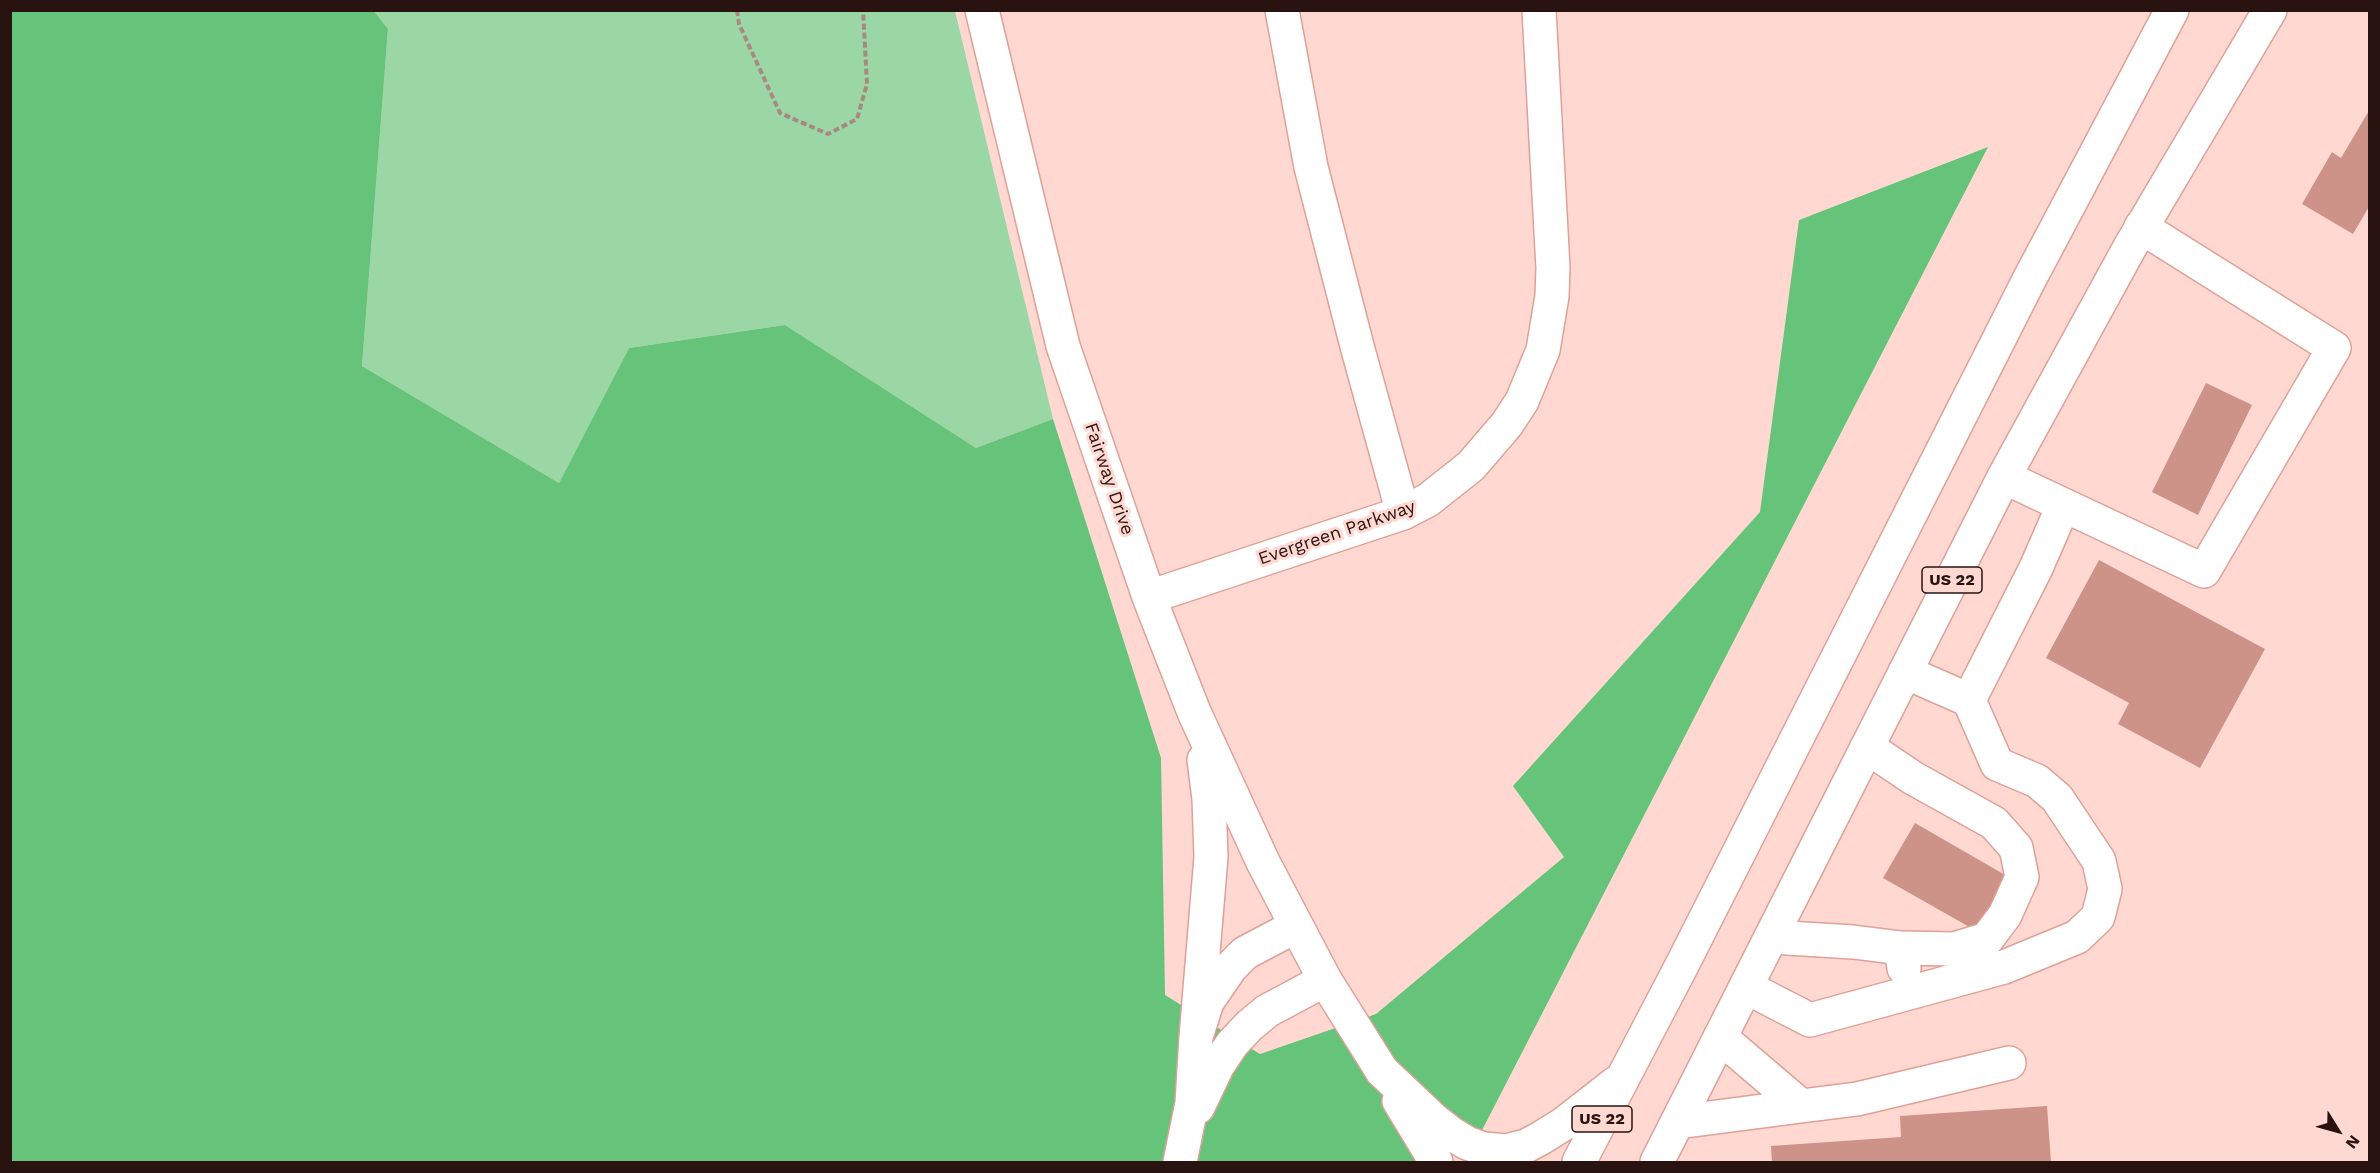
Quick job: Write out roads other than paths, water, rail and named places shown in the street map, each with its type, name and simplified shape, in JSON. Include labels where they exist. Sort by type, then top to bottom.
[{"type":"main road","name":"Fairway Drive","points":[[982,10],[1064,346],[1149,597],[1194,712],[1263,862],[1324,980],[1382,1071]]},
{"type":"main road","points":[[1282,10],[1311,167],[1403,513]]},
{"type":"main road","name":"Evergreen Parkway","points":[[1149,597],[1403,513],[1428,500],[1472,466],[1507,424],[1522,401],[1543,350],[1552,296],[1553,268],[1539,10]]},
{"type":"main road","name":"US 22","points":[[1579,1162],[1625,1076],[2034,270],[2172,10]]},
{"type":"main road","name":"US 22","points":[[1657,1162],[2004,477],[2141,227],[2270,10]]},
{"type":"main road","points":[[2004,477],[2204,571],[2334,348],[2141,227]]},
{"type":"main road","points":[[1969,700],[2036,568],[2063,506]]},
{"type":"main road","points":[[1746,987],[1810,1020],[2004,967],[2077,937],[2098,917],[2105,889],[2099,861],[2057,798],[2037,781],[1997,764],[1969,700],[1905,672]]},
{"type":"main road","points":[[1184,1148],[1194,1078],[1211,847],[1206,772],[1194,712]]},
{"type":"main road","points":[[1771,937],[1954,950],[1987,939],[2006,915],[2022,877],[2016,848],[1994,823],[1913,777],[1867,747]]},
{"type":"main road","points":[[1196,1037],[1207,1002],[1231,966],[1245,953],[1296,926]]},
{"type":"main road","points":[[1901,948],[1907,994]]},
{"type":"main road","points":[[1184,1148],[1202,1098],[1218,1065],[1232,1044],[1267,1011],[1324,980]]},
{"type":"main road","points":[[1720,1038],[1801,1106]]},
{"type":"main road","points":[[1678,1122],[1857,1099],[2009,1063]]},
{"type":"main road","points":[[1382,1071],[1452,1134],[1484,1149],[1506,1150],[1526,1146],[1541,1138],[1565,1123],[1625,1076]]},
{"type":"main road","points":[[1382,1071],[1436,1162]]}]
